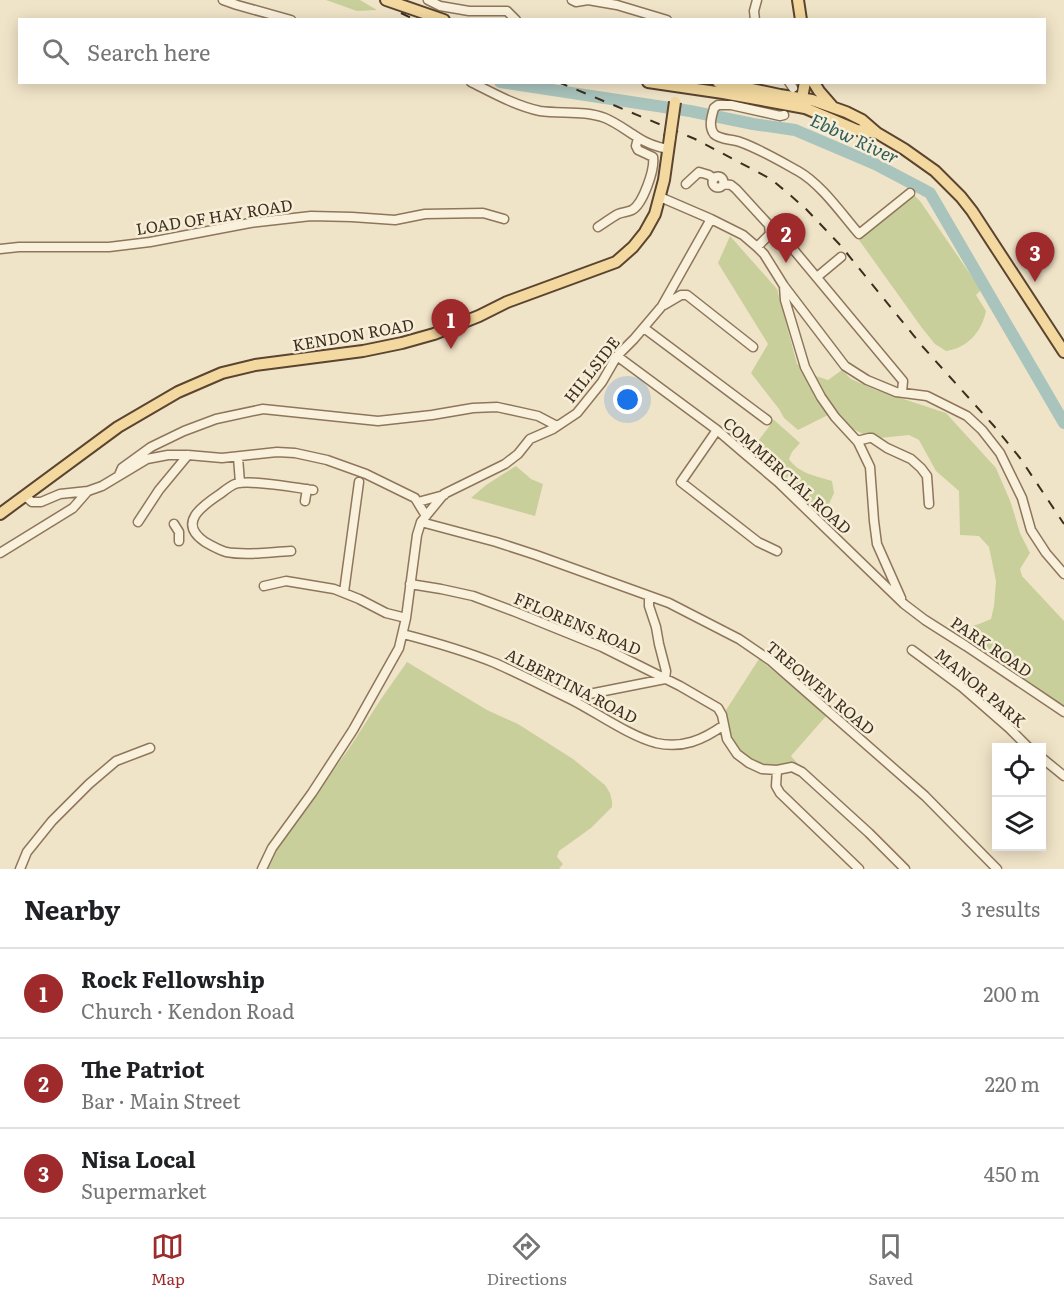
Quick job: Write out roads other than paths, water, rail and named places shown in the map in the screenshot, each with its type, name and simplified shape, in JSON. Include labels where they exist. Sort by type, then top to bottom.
[{"type":"main road","points":[[386,0],[438,18]]},
{"type":"main road","points":[[798,0],[801,18]]},
{"type":"main road","points":[[677,84],[741,96],[806,102],[857,130],[877,133]]},
{"type":"main road","name":"KENDON ROAD","points":[[0,514],[118,427],[178,392],[222,373],[255,365],[363,351],[402,343],[479,316],[507,302],[616,262],[633,247],[655,214],[660,197],[677,84]]},
{"type":"main road","points":[[728,84],[834,108],[862,120],[877,133],[935,171],[961,197],[983,227],[1064,352]]},
{"type":"main road","points":[[805,84],[806,102]]},
{"type":"main road","points":[[806,102],[814,91],[814,84]]},
{"type":"main road","points":[[815,84],[834,108]]},
{"type":"street","points":[[223,0],[284,18]]},
{"type":"street","points":[[428,0],[440,6],[469,11],[507,11],[514,18]]},
{"type":"street","points":[[574,1],[588,0],[617,5],[661,18]]},
{"type":"street","points":[[756,18],[754,11],[757,0]]},
{"type":"street","points":[[475,84],[513,103],[541,111],[586,114],[604,118],[625,128],[638,138],[668,149]]},
{"type":"street","points":[[784,115],[725,104],[717,105],[714,109],[711,129],[718,137],[746,144],[804,175],[859,234],[910,193]]},
{"type":"street","points":[[598,227],[632,210],[639,204],[654,162],[653,157],[638,150],[636,146],[638,138]]},
{"type":"street","points":[[686,184],[699,172],[714,179],[713,184],[716,187],[723,184],[736,189],[769,225],[770,234],[758,247]]},
{"type":"street","points":[[660,197],[743,235],[758,247],[784,286],[845,366],[867,380],[896,392],[927,396],[967,416],[982,430],[1000,453],[1022,498],[1031,530],[1046,553],[1064,574]]},
{"type":"street","name":"LOAD OF HAY ROAD","points":[[0,249],[109,247],[150,242],[250,223],[311,216],[395,220],[425,214],[483,213],[504,219]]},
{"type":"street","name":"HILLSIDE","points":[[424,519],[444,494],[505,464],[518,454],[530,439],[577,413],[602,382],[616,356],[662,306],[711,219]]},
{"type":"street","points":[[783,237],[903,381],[902,392]]},
{"type":"street","points":[[817,277],[841,257]]},
{"type":"street","points":[[784,286],[785,300],[805,367],[821,397],[835,417],[857,441],[870,466],[877,544],[904,604]]},
{"type":"street","points":[[662,306],[681,295],[687,295],[753,348]]},
{"type":"street","points":[[644,328],[768,420]]},
{"type":"street","name":"COMMERCIAL ROAD","points":[[616,356],[717,430],[777,482],[904,604]]},
{"type":"street","points":[[119,475],[122,468],[151,447],[184,430],[216,419],[263,409],[378,421],[473,408],[497,407],[538,416],[557,426]]},
{"type":"street","points":[[717,430],[681,482],[758,542],[777,551]]},
{"type":"street","points":[[857,441],[872,438],[910,459],[921,468],[927,476],[928,504]]},
{"type":"street","points":[[25,496],[32,502],[41,502],[60,494],[88,492],[147,459],[168,455],[222,458],[277,452],[295,453],[327,460],[366,474],[415,498],[418,502],[424,519],[417,535],[406,618],[396,656],[312,793],[272,848],[262,869]]},
{"type":"street","points":[[138,522],[159,490],[188,455]]},
{"type":"street","points":[[238,457],[240,483]]},
{"type":"street","points":[[344,592],[359,482]]},
{"type":"street","points":[[291,551],[225,552],[199,538],[193,524],[196,513],[203,505],[240,483],[259,483],[310,490],[305,501]]},
{"type":"street","points":[[0,553],[74,508],[88,492]]},
{"type":"street","points":[[418,502],[444,494]]},
{"type":"street","name":"TREOWEN ROAD","points":[[424,519],[536,555],[669,603],[739,639],[771,662],[925,796],[997,869]]},
{"type":"street","points":[[178,533],[194,529]]},
{"type":"street","points":[[264,586],[286,581],[334,589],[386,613],[406,618]]},
{"type":"street","name":"FFLORENS ROAD","points":[[410,584],[473,596],[602,647],[665,678],[718,708],[724,725]]},
{"type":"street","points":[[569,698],[665,678],[666,671],[648,596]]},
{"type":"street","name":"PARK ROAD","points":[[904,604],[1064,712]]},
{"type":"street","name":"ALBERTINA ROAD","points":[[403,634],[445,645],[496,664],[569,698],[656,743],[681,745],[699,741],[724,725]]},
{"type":"street","name":"MANOR PARK","points":[[912,650],[962,687],[1025,743]]},
{"type":"street","points":[[724,725],[727,739],[736,754],[762,769],[777,770],[792,767],[802,772],[905,869]]},
{"type":"street","points":[[20,869],[27,852],[52,821],[89,784],[116,761],[150,748]]},
{"type":"street","points":[[1046,762],[1064,776]]},
{"type":"street","points":[[777,770],[776,786],[780,793],[859,869]]},
{"type":"waterway","name":"Ebbw River","points":[[513,84],[690,111],[795,130],[875,164],[930,193],[1064,423]]},
{"type":"railway","points":[[401,13],[411,18]]},
{"type":"railway","points":[[563,84],[695,139],[771,179],[806,209],[841,246],[923,347],[994,426],[1020,458],[1064,524]]},
{"type":"place","name":"The Patriot","points":[[786,263]]},
{"type":"place","name":"Nisa Local","points":[[1035,282]]},
{"type":"place","name":"Rock Fellowship","points":[[451,349]]}]
